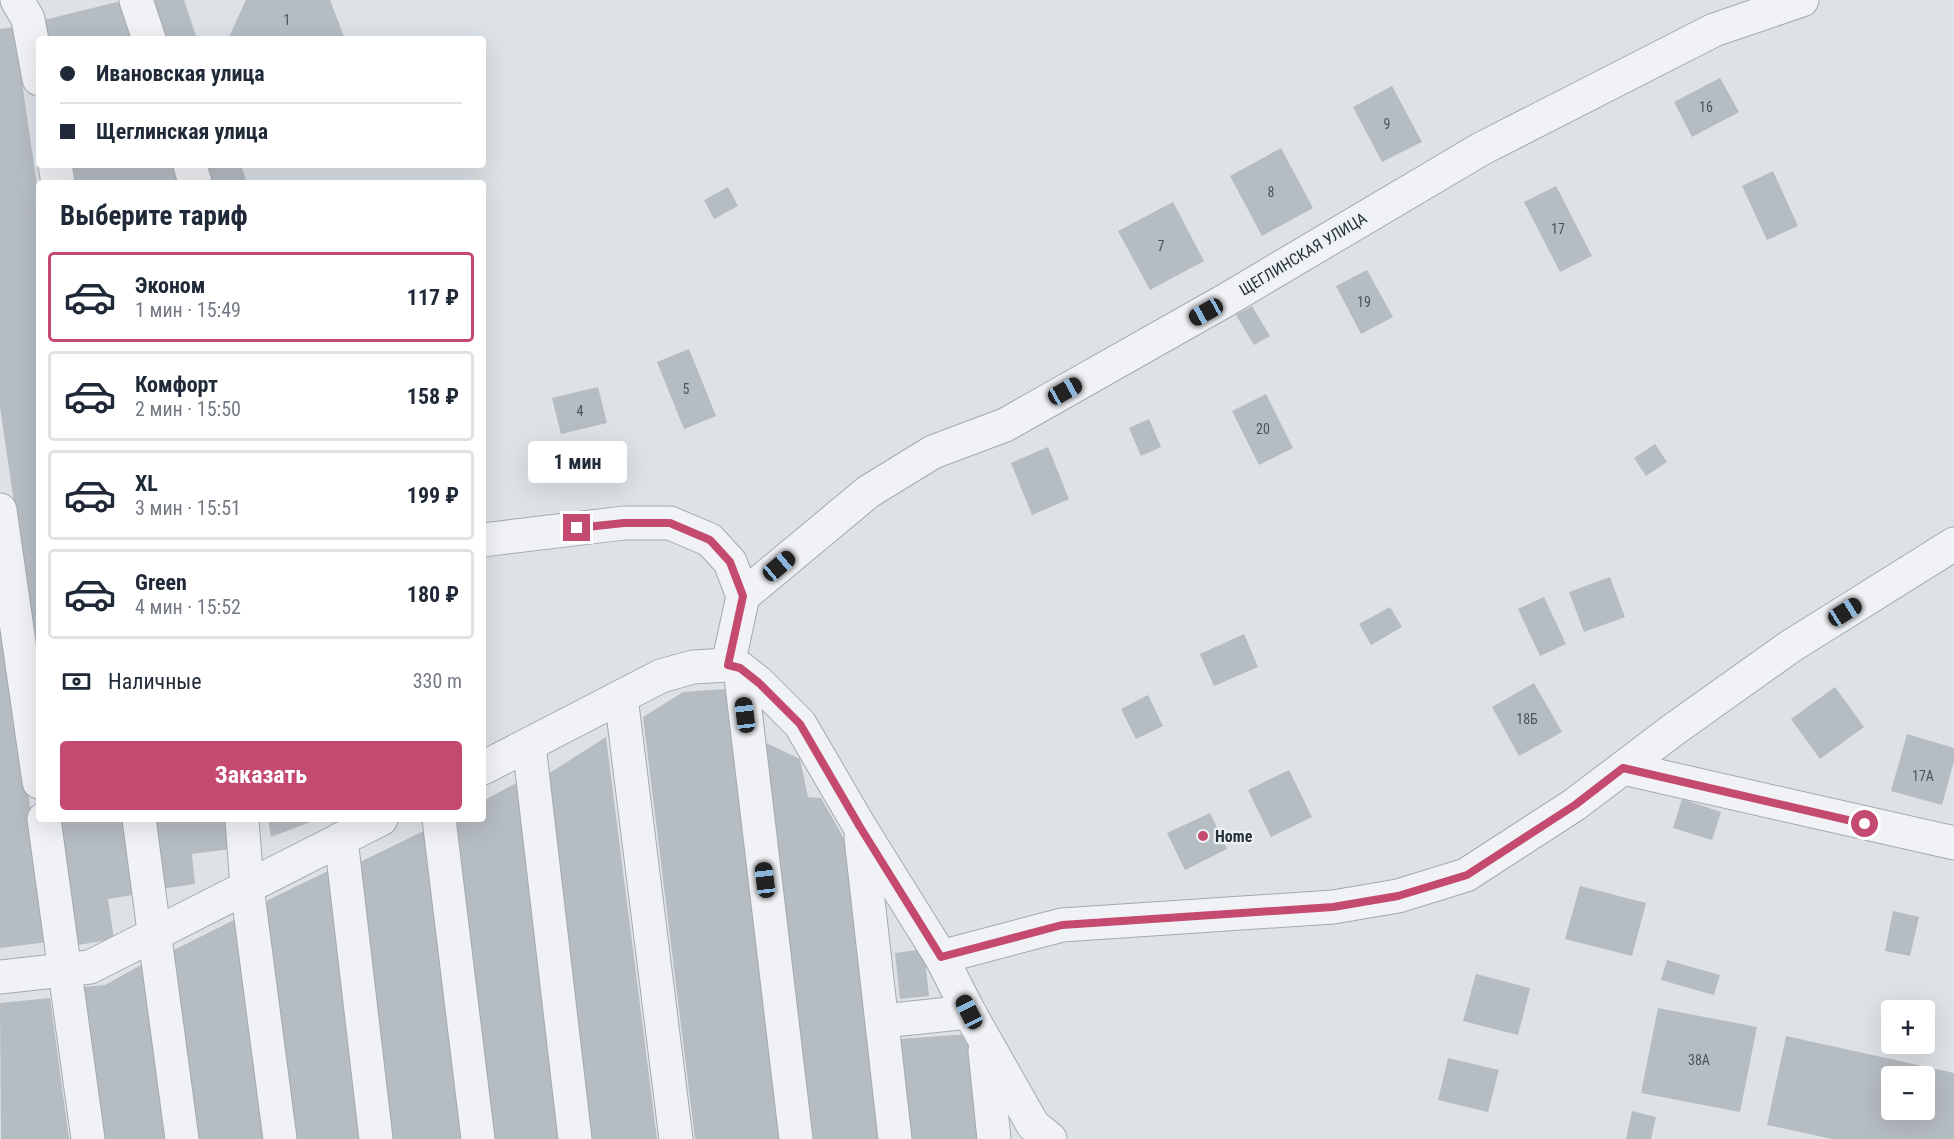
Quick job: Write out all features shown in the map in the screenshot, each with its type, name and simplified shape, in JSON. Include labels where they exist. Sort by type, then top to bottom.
[{"type":"street","points":[[17,0],[28,19],[36,63]]},
{"type":"street","points":[[136,0],[148,36]]},
{"type":"street","name":"ЩЕГЛИНСКАЯ УЛИЦА","points":[[743,596],[868,492],[933,452],[1005,425],[1226,300],[1481,149],[1714,30],[1802,0]]},
{"type":"street","points":[[0,510],[36,761]]},
{"type":"street","points":[[486,540],[624,523],[670,523],[710,540],[730,562],[743,596],[734,667],[796,1139]]},
{"type":"street","points":[[941,957],[1062,925],[1333,907],[1398,896],[1467,875],[1575,805],[1673,730],[1791,646],[1954,544]]},
{"type":"street","points":[[486,766],[661,676],[693,667],[734,667],[759,683],[800,724],[860,827],[941,957],[1033,1125],[1050,1139]]},
{"type":"street","points":[[621,698],[676,1139]]},
{"type":"street","points":[[529,745],[575,1139]]},
{"type":"street","points":[[1623,768],[1954,843]]},
{"type":"street","points":[[44,822],[88,1139]]},
{"type":"street","points":[[139,822],[182,1139]]},
{"type":"street","points":[[242,822],[247,887],[280,1139]]},
{"type":"street","points":[[0,977],[90,967],[375,822]]},
{"type":"street","points":[[439,822],[478,1139]]},
{"type":"street","points":[[860,827],[896,1139]]},
{"type":"street","points":[[341,839],[376,1139]]},
{"type":"street","points":[[883,1021],[977,1026]]},
{"type":"street","points":[[977,1026],[994,1139]]},
{"type":"building","points":[[150,0],[184,0],[196,36],[162,36]]},
{"type":"building","points":[[246,0],[330,0],[344,36],[229,36]]},
{"type":"building","points":[[121,1],[132,36],[47,36],[44,20]]},
{"type":"building","points":[[14,27],[36,180],[36,654],[0,407],[0,29]]},
{"type":"building","points":[[1720,78],[1739,112],[1692,137],[1674,102]]},
{"type":"building","points":[[1392,86],[1422,142],[1382,162],[1353,107]]},
{"type":"building","points":[[1281,148],[1313,208],[1262,236],[1230,176]]},
{"type":"building","points":[[74,168],[174,168],[178,180],[76,180]]},
{"type":"building","points":[[204,168],[242,168],[246,180],[208,180]]},
{"type":"building","points":[[1773,171],[1798,226],[1767,240],[1742,186]]},
{"type":"building","points":[[1556,186],[1592,256],[1560,272],[1524,202]]},
{"type":"building","points":[[728,187],[738,206],[714,219],[704,200]]},
{"type":"building","points":[[1173,202],[1204,261],[1150,290],[1118,231]]},
{"type":"building","points":[[1367,270],[1393,317],[1361,334],[1336,286]]},
{"type":"building","points":[[1252,306],[1270,336],[1254,345],[1236,315]]},
{"type":"building","points":[[689,349],[716,416],[684,429],[657,362]]},
{"type":"building","points":[[598,387],[607,423],[561,434],[552,398]]},
{"type":"building","points":[[1266,394],[1293,448],[1259,465],[1232,411]]},
{"type":"building","points":[[1149,419],[1161,447],[1141,456],[1129,428]]},
{"type":"building","points":[[1655,444],[1667,462],[1646,476],[1634,458]]},
{"type":"building","points":[[1048,447],[1069,499],[1032,515],[1011,463]]},
{"type":"building","points":[[1610,577],[1625,617],[1584,632],[1569,592]]},
{"type":"building","points":[[0,587],[48,942],[0,948]]},
{"type":"building","points":[[1544,597],[1566,644],[1540,656],[1518,609]]},
{"type":"building","points":[[1390,607],[1402,627],[1371,645],[1359,624]]},
{"type":"building","points":[[1244,634],[1258,667],[1214,686],[1200,654]]},
{"type":"building","points":[[1534,683],[1562,732],[1519,756],[1492,707]]},
{"type":"building","points":[[1835,687],[1864,727],[1820,759],[1791,719]]},
{"type":"building","points":[[725,689],[780,1139],[695,1139],[643,717],[683,692]]},
{"type":"building","points":[[1148,695],[1163,726],[1136,739],[1121,709]]},
{"type":"building","points":[[1907,734],[1954,748],[1954,761],[1942,805],[1891,791]]},
{"type":"building","points":[[606,737],[657,1139],[592,1139],[548,774]]},
{"type":"building","points":[[762,741],[800,759],[808,797],[821,798],[846,842],[880,1139],[812,1139]]},
{"type":"building","points":[[1289,770],[1312,817],[1271,837],[1248,790]]},
{"type":"building","points":[[518,782],[559,1139],[491,1139],[453,822],[486,822],[486,799]]},
{"type":"building","points":[[1682,799],[1721,812],[1712,840],[1673,828]]},
{"type":"building","points":[[1210,813],[1227,849],[1185,870],[1167,833]]},
{"type":"building","points":[[60,822],[129,822],[139,894],[108,899],[114,939],[78,945]]},
{"type":"building","points":[[152,822],[230,822],[231,849],[192,854],[195,884],[161,889]]},
{"type":"building","points":[[268,822],[310,822],[271,837]]},
{"type":"building","points":[[428,829],[464,1139],[393,1139],[360,862]]},
{"type":"building","points":[[328,871],[359,1139],[294,1139],[264,902]]},
{"type":"building","points":[[1580,886],[1646,903],[1632,956],[1565,939]]},
{"type":"building","points":[[1893,911],[1919,917],[1910,956],[1885,951]]},
{"type":"building","points":[[242,916],[269,1139],[198,1139],[172,951]]},
{"type":"building","points":[[924,949],[929,996],[900,999],[895,953]]},
{"type":"building","points":[[1667,960],[1720,975],[1714,995],[1661,980]]},
{"type":"building","points":[[143,964],[166,1139],[103,1139],[84,987],[105,985]]},
{"type":"building","points":[[1476,974],[1530,988],[1518,1035],[1463,1021]]},
{"type":"building","points":[[50,998],[69,1139],[1,1139],[0,1003]]},
{"type":"building","points":[[1658,1008],[1757,1027],[1740,1112],[1641,1093]]},
{"type":"building","points":[[969,1034],[978,1139],[911,1139],[900,1039]]},
{"type":"building","points":[[1786,1036],[1922,1066],[1881,1066],[1881,1120],[1935,1120],[1935,1069],[1954,1073],[1954,1139],[1832,1139],[1767,1125]]},
{"type":"building","points":[[1448,1058],[1499,1070],[1488,1112],[1438,1100]]},
{"type":"building","points":[[1632,1111],[1656,1117],[1651,1139],[1626,1139]]},
{"type":"place","name":"Home","points":[[1203,836]]},
{"type":"route","points":[[577,528],[624,523],[670,523],[710,540],[730,562],[743,596],[728,665],[740,668],[759,683],[800,724],[860,827],[941,957],[1062,925],[1333,907],[1398,896],[1467,875],[1575,805],[1623,768],[1865,824]]}]
